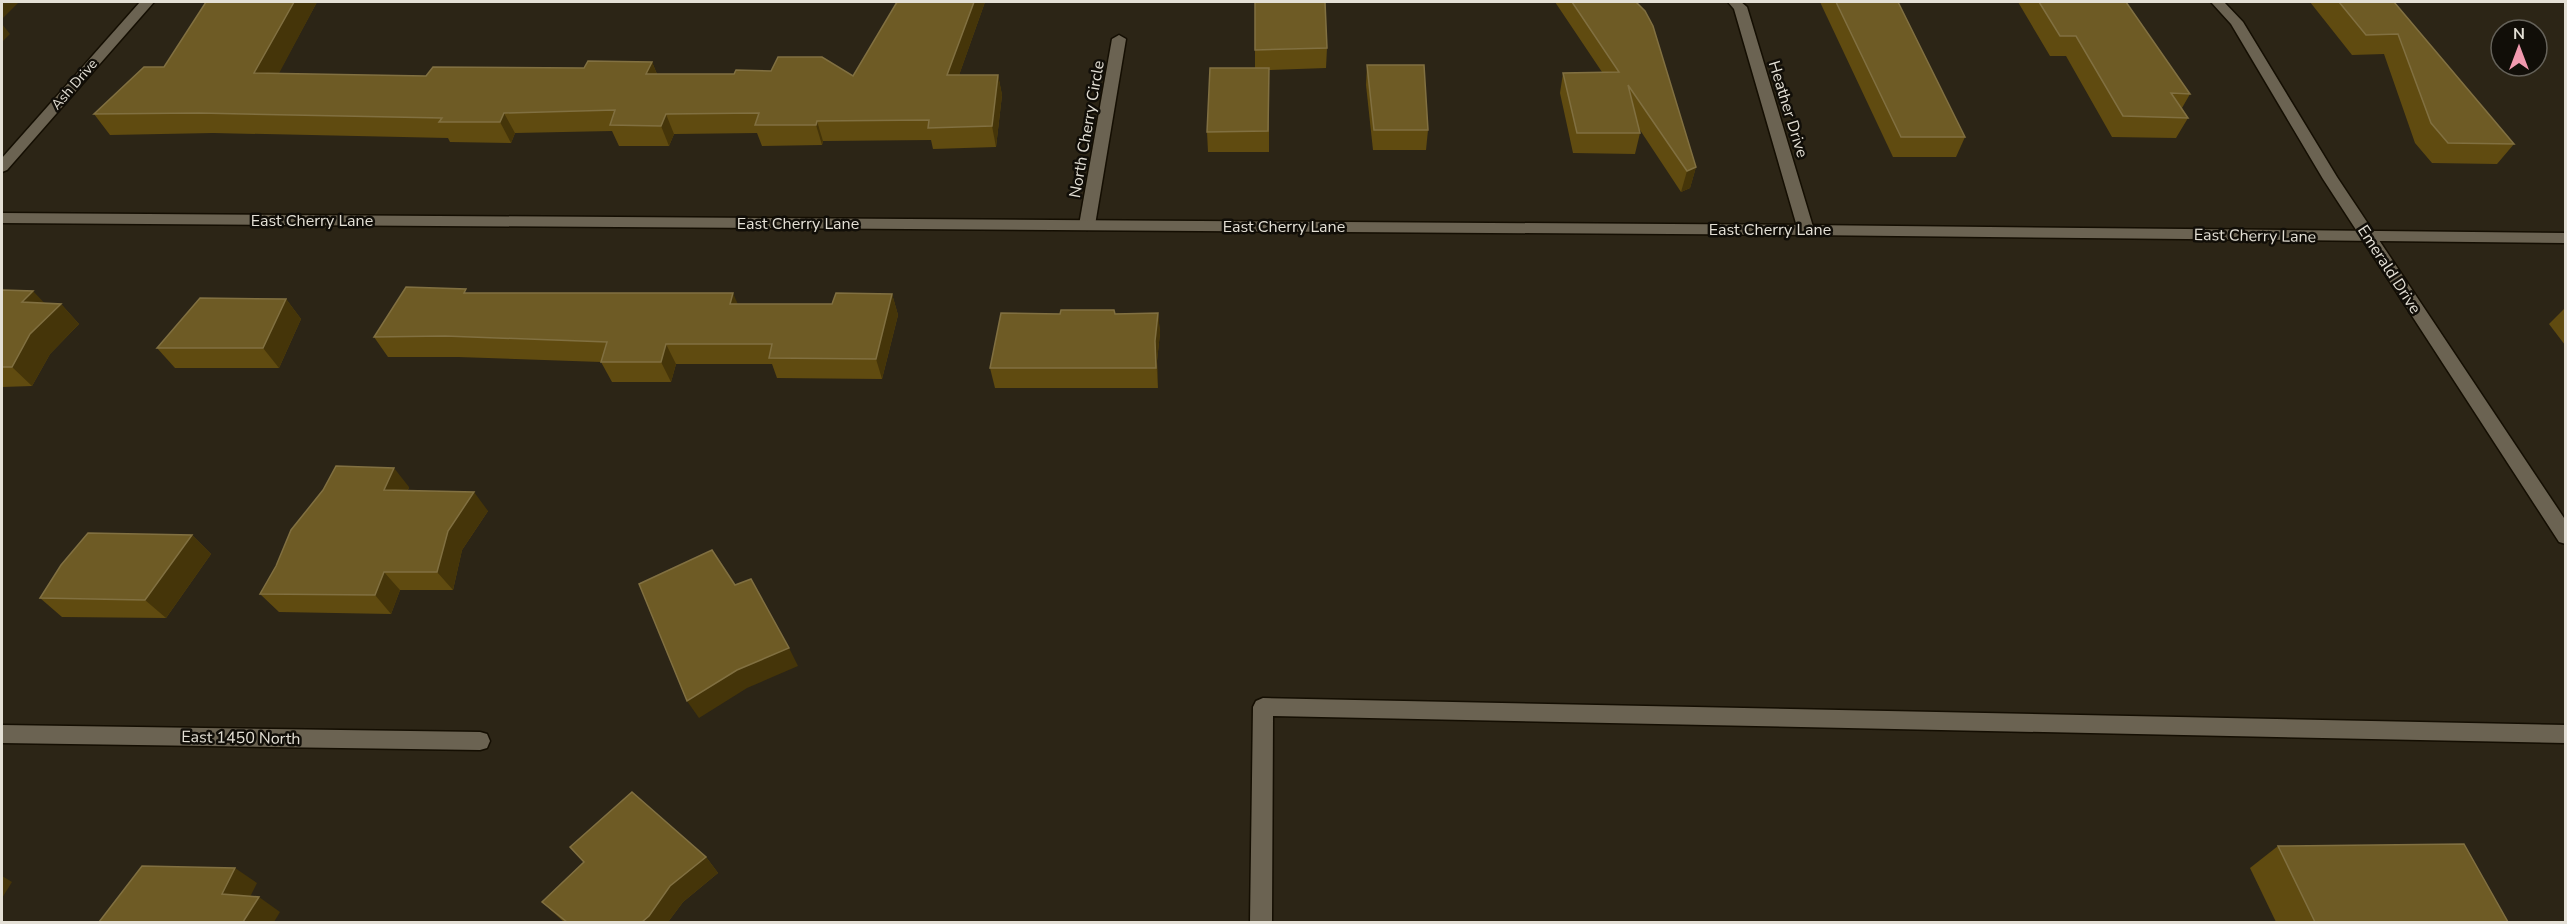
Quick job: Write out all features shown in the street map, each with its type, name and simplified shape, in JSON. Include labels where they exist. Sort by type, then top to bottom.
[{"type":"street","name":"Ash Drive","points":[[2,167],[147,2]]},
{"type":"street","name":"Heather Drive","points":[[1734,2],[1740,7],[1806,230]]},
{"type":"street","name":"Emerald Drive","points":[[2217,2],[2236,22],[2368,236],[2565,537]]},
{"type":"street","name":"North Cherry Circle","points":[[1088,225],[1119,39]]},
{"type":"street","name":"East Cherry Lane","points":[[2,218],[1806,230],[2565,238]]},
{"type":"street","points":[[1261,922],[1263,707],[2565,734]]},
{"type":"street","name":"East 1450 North","points":[[2,734],[480,741]]},
{"type":"building","points":[[206,2],[294,2],[254,73],[426,76],[433,67],[584,68],[588,61],[652,62],[646,74],[734,74],[736,70],[771,71],[778,57],[822,57],[853,76],[897,2],[974,2],[947,75],[998,75],[992,126],[928,128],[929,120],[817,121],[816,125],[755,125],[759,113],[666,114],[661,126],[610,125],[615,110],[504,113],[500,122],[439,122],[442,118],[199,113],[94,114],[144,67],[164,67]]},
{"type":"building","points":[[1255,2],[1325,2],[1327,48],[1255,50]]},
{"type":"building","points":[[1572,2],[1636,2],[1645,11],[1653,26],[1696,167],[1687,171],[1628,85],[1640,133],[1577,133],[1563,73],[1619,72]]},
{"type":"building","points":[[1836,2],[1898,2],[1965,137],[1901,137]]},
{"type":"building","points":[[2039,2],[2126,2],[2190,94],[2171,93],[2188,118],[2123,116],[2076,36],[2060,36]]},
{"type":"building","points":[[2339,2],[2394,2],[2514,144],[2448,143],[2431,123],[2398,34],[2366,35]]},
{"type":"building","points":[[1367,65],[1424,65],[1428,130],[1374,130]]},
{"type":"building","points":[[1210,68],[1269,68],[1268,131],[1207,132]]},
{"type":"building","points":[[406,287],[466,289],[464,293],[733,293],[730,304],[832,304],[836,293],[892,294],[876,359],[769,358],[772,344],[666,344],[661,362],[601,362],[607,342],[445,336],[374,337]]},
{"type":"building","points":[[2,290],[33,291],[22,302],[61,304],[30,334],[12,367],[2,367]]},
{"type":"building","points":[[200,298],[286,299],[263,348],[157,348]]},
{"type":"building","points":[[1061,310],[1114,310],[1115,314],[1158,313],[1155,341],[1156,368],[990,368],[1001,313],[1060,314]]},
{"type":"building","points":[[336,466],[394,468],[384,490],[474,492],[448,531],[437,572],[384,572],[375,595],[260,594],[276,566],[291,530],[323,490]]},
{"type":"building","points":[[88,533],[192,535],[145,600],[40,598],[61,565]]},
{"type":"building","points":[[712,550],[735,585],[751,579],[789,648],[737,670],[687,701],[639,584]]},
{"type":"building","points":[[632,792],[706,857],[670,886],[649,916],[642,922],[567,922],[542,902],[584,862],[570,847]]},
{"type":"building","points":[[2464,844],[2508,922],[2315,922],[2278,846]]},
{"type":"building","points":[[142,866],[235,868],[222,894],[259,897],[243,922],[99,922]]}]
